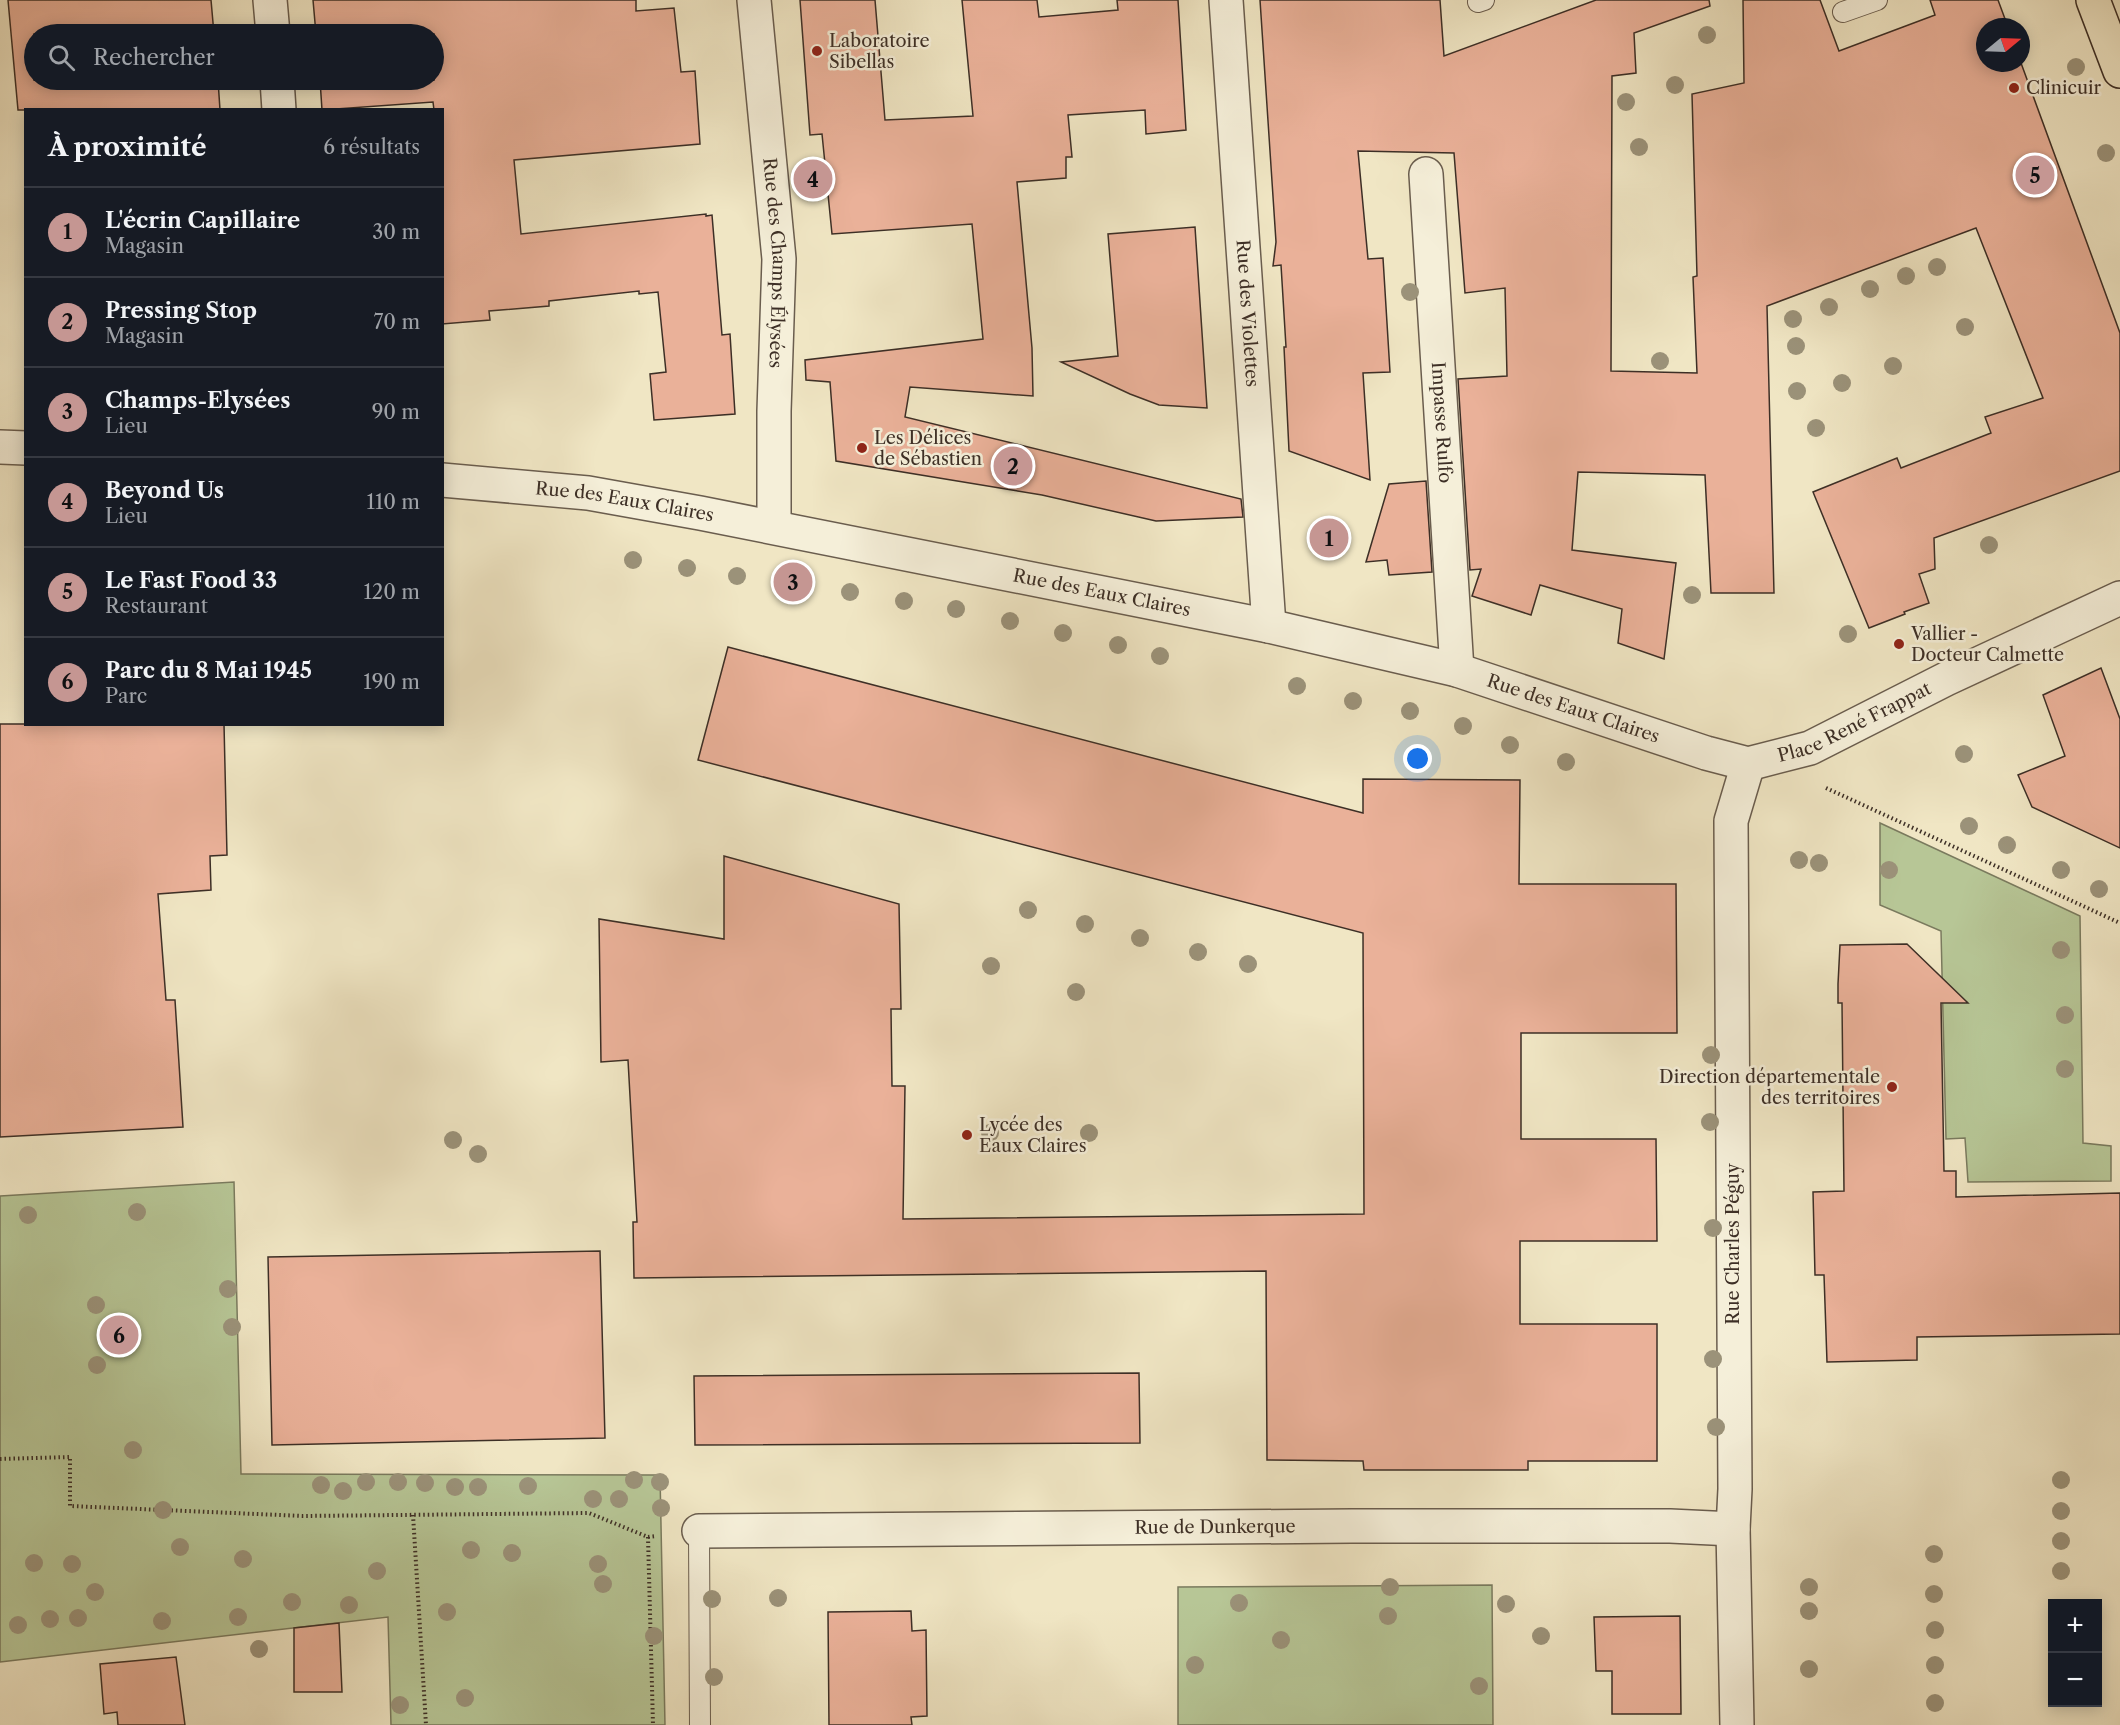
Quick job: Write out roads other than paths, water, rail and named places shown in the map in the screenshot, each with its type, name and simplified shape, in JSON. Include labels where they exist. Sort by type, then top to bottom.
[{"type":"main road","points":[[2094,0],[2120,71]]},
{"type":"street","points":[[270,0],[272,24]]},
{"type":"street","name":"Rue des Champs Élysées","points":[[754,0],[779,259],[774,411],[774,526]]},
{"type":"street","name":"Rue des Violettes","points":[[1226,0],[1269,626]]},
{"type":"street","points":[[278,90],[279,108]]},
{"type":"street","name":"Impasse Rulfo","points":[[1426,174],[1457,670]]},
{"type":"street","points":[[0,447],[24,448]]},
{"type":"street","name":"Rue des Eaux Claires","points":[[444,480],[588,494],[774,526],[1269,626],[1457,670],[1706,753],[1748,764]]},
{"type":"street","name":"Place René Frappat","points":[[1748,764],[1810,748],[1946,679],[2120,598]]},
{"type":"street","name":"Rue Charles Péguy","points":[[1737,1725],[1733,1529],[1735,1489],[1731,821],[1748,764]]},
{"type":"street","name":"Rue de Dunkerque","points":[[699,1531],[1341,1526],[1670,1526],[1733,1529]]},
{"type":"lane","points":[[1843,12],[1877,0]]},
{"type":"lane","points":[[699,1531],[700,1725]]},
{"type":"place","name":"Laboratoire Sibellas","points":[[817,51]]},
{"type":"place","name":"Clinicuir","points":[[2014,88]]},
{"type":"place","name":"Le Fast Food 33","points":[[2035,175]]},
{"type":"place","name":"Beyond Us","points":[[813,179]]},
{"type":"place","name":"Les Délices de Sébastien","points":[[862,448]]},
{"type":"place","name":"Pressing Stop","points":[[1013,466]]},
{"type":"place","name":"L'écrin Capillaire","points":[[1329,538]]},
{"type":"place","name":"Champs-Elysées","points":[[793,582]]},
{"type":"place","name":"Vallier - Docteur Calmette","points":[[1899,644]]},
{"type":"place","name":"Direction départementale des territoires","points":[[1892,1087]]},
{"type":"place","name":"Lycée des Eaux Claires","points":[[967,1135]]},
{"type":"place","name":"Parc du 8 Mai 1945","points":[[119,1335]]}]
